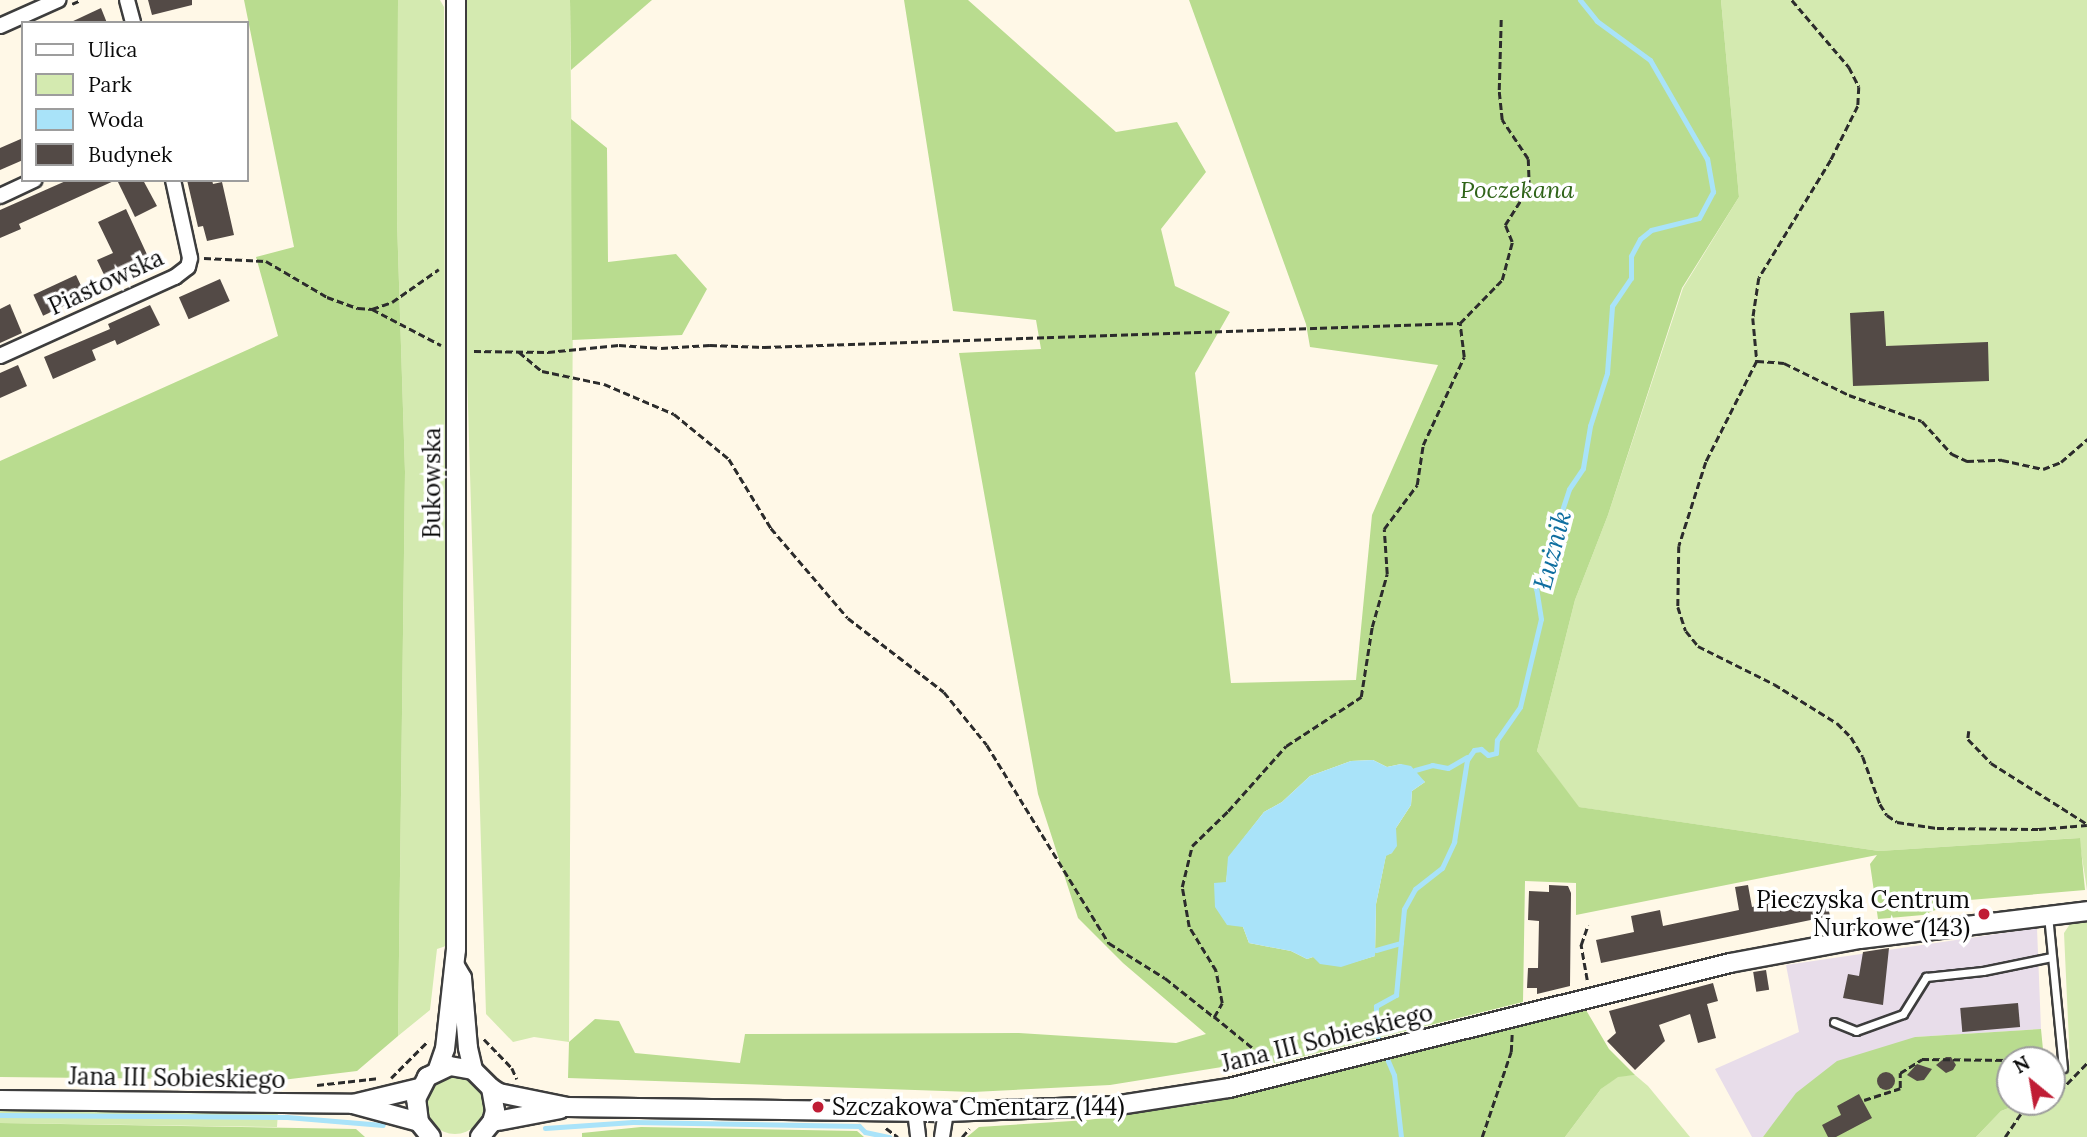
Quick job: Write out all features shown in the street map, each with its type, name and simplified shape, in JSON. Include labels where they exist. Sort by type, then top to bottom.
[{"type":"street","points":[[0,26],[58,0]]},
{"type":"street","points":[[127,0],[132,21]]},
{"type":"street","name":"Bukowska","points":[[455,966],[456,0]]},
{"type":"street","points":[[0,196],[31,182]]},
{"type":"street","name":"Piastowska","points":[[0,356],[175,277],[188,267],[190,258],[173,182]]},
{"type":"street","name":"Jana III Sobieskiego","points":[[567,1107],[946,1112],[1113,1106],[1229,1088],[1730,963],[1860,939],[2087,911]]},
{"type":"street","points":[[353,1104],[419,1088],[438,1069],[446,1037],[450,979],[455,966]]},
{"type":"street","points":[[455,966],[462,978],[468,1048],[473,1070],[499,1093],[567,1107]]},
{"type":"street","points":[[438,1069],[450,1066],[473,1070]]},
{"type":"street","points":[[419,1088],[415,1111],[419,1122],[431,1137]]},
{"type":"street","points":[[480,1137],[492,1122],[495,1099],[491,1088]]},
{"type":"street","name":"Jana III Sobieskiego","points":[[0,1100],[353,1104]]},
{"type":"street","points":[[353,1104],[419,1122]]},
{"type":"street","points":[[492,1122],[567,1107]]},
{"type":"street","points":[[915,1111],[918,1137]]},
{"type":"street","points":[[942,1137],[946,1112]]},
{"type":"lane","points":[[2048,915],[2061,1046]]},
{"type":"lane","points":[[1834,1022],[1856,1031],[1903,1014],[1926,977],[1983,971],[2052,957]]},
{"type":"path","points":[[1792,0],[1849,67],[1859,87],[1858,106],[1831,160],[1759,278],[1753,318],[1757,361],[1706,462],[1679,546],[1678,607],[1686,631],[1698,646],[1774,684],[1838,723],[1851,737],[1863,757],[1887,816],[1897,822],[1937,828],[2039,829],[2087,824]]},
{"type":"path","points":[[372,309],[448,349],[519,352],[620,345],[661,348],[710,345],[764,347],[963,337],[1268,332],[1460,323],[1502,280],[1512,242],[1505,225],[1529,187],[1528,159],[1502,120],[1499,90],[1501,19]]},
{"type":"path","points":[[190,258],[242,257],[266,261],[327,298],[358,308],[372,309],[392,302],[435,270],[456,268]]},
{"type":"path","points":[[1214,1017],[1222,1003],[1216,971],[1189,927],[1182,887],[1192,846],[1228,811],[1286,746],[1361,697],[1373,627],[1387,574],[1384,529],[1417,485],[1423,445],[1464,357],[1460,323]]},
{"type":"path","points":[[519,352],[542,371],[604,384],[674,414],[729,459],[771,528],[848,618],[944,692],[987,745],[1109,943],[1165,978],[1276,1067]]},
{"type":"path","points":[[1757,361],[1784,363],[1849,395],[1922,421],[1952,454],[1967,461],[2002,460],[2043,470],[2061,462],[2087,439]]},
{"type":"path","points":[[1969,730],[1968,739],[1990,763],[2087,824]]},
{"type":"path","points":[[1588,925],[1581,945],[1590,997]]},
{"type":"path","points":[[1482,1137],[1511,1052],[1511,1017]]},
{"type":"path","points":[[481,1037],[512,1068],[519,1084]]},
{"type":"path","points":[[391,1077],[432,1038]]},
{"type":"path","points":[[1864,1100],[1900,1088],[1900,1073],[1922,1059],[1996,1060]]},
{"type":"path","points":[[2066,1085],[2087,1063]]},
{"type":"path","points":[[2005,1137],[2019,1116]]},
{"type":"shaded area","points":[[2037,928],[2041,1029],[1915,1037],[1772,1126],[1763,1137],[1752,1137],[1715,1069],[1799,1032],[1786,965]]},
{"type":"green space","points":[[244,0],[398,0],[397,220],[405,472],[398,1036],[357,1071],[282,1080],[0,1077],[0,461],[278,336],[256,257],[294,247]]},
{"type":"green space","points":[[398,0],[440,0],[444,7],[446,946],[437,949],[430,1010],[398,1036],[405,472],[397,220]]},
{"type":"green space","points":[[463,0],[570,0],[573,282],[569,1042],[534,1037],[513,1042],[486,1014],[463,237]]},
{"type":"green space","points":[[570,0],[652,0],[571,70]]},
{"type":"green space","name":"Poczekana","points":[[904,0],[968,0],[1116,132],[1177,122],[1206,172],[1161,229],[1175,286],[1230,312],[1195,373],[1231,683],[1356,680],[1372,515],[1438,365],[1310,347],[1306,324],[1189,0],[1721,0],[1739,197],[1682,288],[1608,515],[1575,600],[1537,751],[1579,807],[1879,851],[2080,838],[2085,890],[1958,901],[1923,915],[1878,919],[1870,864],[1877,855],[1576,915],[1576,883],[1525,881],[1523,1002],[1277,1063],[1253,1062],[1110,1085],[973,1092],[568,1078],[569,1042],[595,1019],[619,1021],[635,1053],[740,1063],[745,1034],[1019,1033],[1176,1043],[1206,1034],[1123,963],[1078,918],[1038,794],[959,353],[1041,349],[1036,320],[953,311]],"holes":[[[1373,760],[1387,767],[1401,764],[1425,782],[1412,791],[1411,805],[1396,828],[1392,853],[1386,855],[1376,904],[1375,956],[1341,966],[1313,957],[1307,959],[1291,951],[1249,943],[1243,927],[1214,883],[1226,883],[1229,857],[1264,812],[1282,802],[1310,776],[1351,761]]]},
{"type":"green space","points":[[1721,0],[2087,0],[2087,890],[2079,838],[1879,851],[1578,807],[1537,751],[1575,600],[1608,515],[1683,288],[1739,197]]},
{"type":"green space","points":[[571,119],[607,148],[608,262],[676,254],[707,289],[682,335],[572,340]]},
{"type":"green space","points":[[2087,922],[2087,1137],[1976,1137],[1996,1116],[2066,1116],[2066,1072],[2070,1064],[2064,933],[2070,924]]},
{"type":"green space","points":[[1586,1010],[1609,1049],[1635,1075],[1618,1077],[1601,1089],[1565,1137],[967,1137],[979,1127],[1088,1120],[1208,1103]]},
{"type":"green space","points":[[2041,1029],[2043,1046],[1996,1046],[1996,1116],[1976,1137],[1763,1137],[1796,1093],[1837,1061],[1915,1037]]},
{"type":"green space","points":[[1635,1075],[1648,1086],[1690,1137],[1565,1137],[1601,1089],[1618,1076]]},
{"type":"green space","points":[[449,1076],[461,1076],[476,1084],[484,1099],[484,1111],[476,1126],[461,1134],[449,1134],[434,1126],[426,1111],[426,1099],[434,1084]]},
{"type":"green space","points":[[0,1109],[278,1112],[277,1127],[0,1123]]},
{"type":"green space","points":[[0,1123],[356,1129],[365,1137],[0,1137]]},
{"type":"green space","points":[[641,1127],[857,1131],[864,1137],[582,1137],[582,1133]]},
{"type":"water","points":[[1373,760],[1387,767],[1401,764],[1411,766],[1425,782],[1412,791],[1411,805],[1396,828],[1397,846],[1386,856],[1376,904],[1375,956],[1341,967],[1320,964],[1313,957],[1307,959],[1291,951],[1249,943],[1243,927],[1227,925],[1215,907],[1214,883],[1226,882],[1228,857],[1264,812],[1282,802],[1310,776],[1351,761]]},
{"type":"building","points":[[148,0],[192,0],[192,5],[152,15]]},
{"type":"building","points":[[101,8],[106,21],[73,21]]},
{"type":"building","points":[[21,139],[21,161],[0,170],[0,148]]},
{"type":"building","points":[[63,182],[112,182],[19,224],[21,229],[0,238],[0,210]]},
{"type":"building","points":[[118,182],[144,182],[157,206],[135,217]]},
{"type":"building","points":[[187,182],[222,182],[234,235],[207,241],[203,226],[198,227]]},
{"type":"building","points":[[126,209],[150,261],[107,281],[97,260],[113,253],[98,222]]},
{"type":"building","points":[[76,275],[86,296],[43,316],[33,295]]},
{"type":"building","points":[[220,279],[230,301],[189,319],[179,297]]},
{"type":"building","points":[[10,304],[22,333],[0,343],[0,309]]},
{"type":"building","points":[[150,305],[160,325],[117,345],[115,340],[92,350],[96,360],[53,379],[44,357],[110,329],[108,324]]},
{"type":"building","points":[[1884,311],[1886,346],[1988,342],[1989,381],[1853,386],[1850,313]]},
{"type":"building","points":[[18,365],[27,386],[0,398],[0,373]]},
{"type":"building","points":[[1549,885],[1568,886],[1571,893],[1570,986],[1537,994],[1537,988],[1527,988],[1528,968],[1538,968],[1539,921],[1528,920],[1529,891],[1549,892]]},
{"type":"building","points":[[1748,885],[1752,907],[1825,892],[1830,916],[1601,963],[1596,940],[1634,932],[1631,916],[1660,910],[1663,926],[1739,910],[1735,887]]},
{"type":"building","points":[[1889,948],[1883,1005],[1843,998],[1848,974],[1859,976],[1863,952]]},
{"type":"building","points":[[1766,970],[1769,990],[1756,992],[1753,972]]},
{"type":"building","points":[[1713,983],[1718,1001],[1707,1004],[1716,1038],[1698,1043],[1690,1014],[1659,1025],[1665,1041],[1635,1070],[1607,1041],[1616,1033],[1609,1011]]},
{"type":"building","points":[[2018,1003],[2020,1027],[1962,1032],[1960,1008]]},
{"type":"building","points":[[1946,1057],[1951,1057],[1956,1065],[1946,1073],[1936,1065]]},
{"type":"building","points":[[1917,1064],[1932,1069],[1924,1080],[1917,1081],[1907,1075]]},
{"type":"building","points":[[1886,1072],[1892,1075],[1895,1081],[1892,1087],[1886,1090],[1880,1087],[1877,1081],[1880,1075]]},
{"type":"building","points":[[1859,1094],[1872,1118],[1836,1137],[1828,1137],[1822,1125],[1841,1115],[1837,1106]]},
{"type":"waterway","name":"Łużnik","points":[[1401,1137],[1394,1075],[1376,1033],[1376,1006],[1396,995],[1404,909],[1415,889],[1442,868],[1454,842],[1467,760],[1474,750],[1481,749],[1488,755],[1496,753],[1497,740],[1520,707],[1541,619],[1536,589],[1569,489],[1583,468],[1590,426],[1607,373],[1612,306],[1631,278],[1631,256],[1640,239],[1651,230],[1699,218],[1713,192],[1707,159],[1650,60],[1597,21],[1580,0]]},
{"type":"waterway","points":[[1415,770],[1432,765],[1448,768],[1467,757]]},
{"type":"waterway","points":[[1376,950],[1401,943]]},
{"type":"waterway","points":[[0,1115],[287,1117],[383,1125]]},
{"type":"waterway","points":[[545,1128],[633,1122],[859,1126],[865,1132],[889,1137]]},
{"type":"place","name":"Pieczyska Centrum Nurkowe (143)","points":[[1984,914]]},
{"type":"place","name":"Szczakowa Cmentarz (144)","points":[[818,1107]]}]
